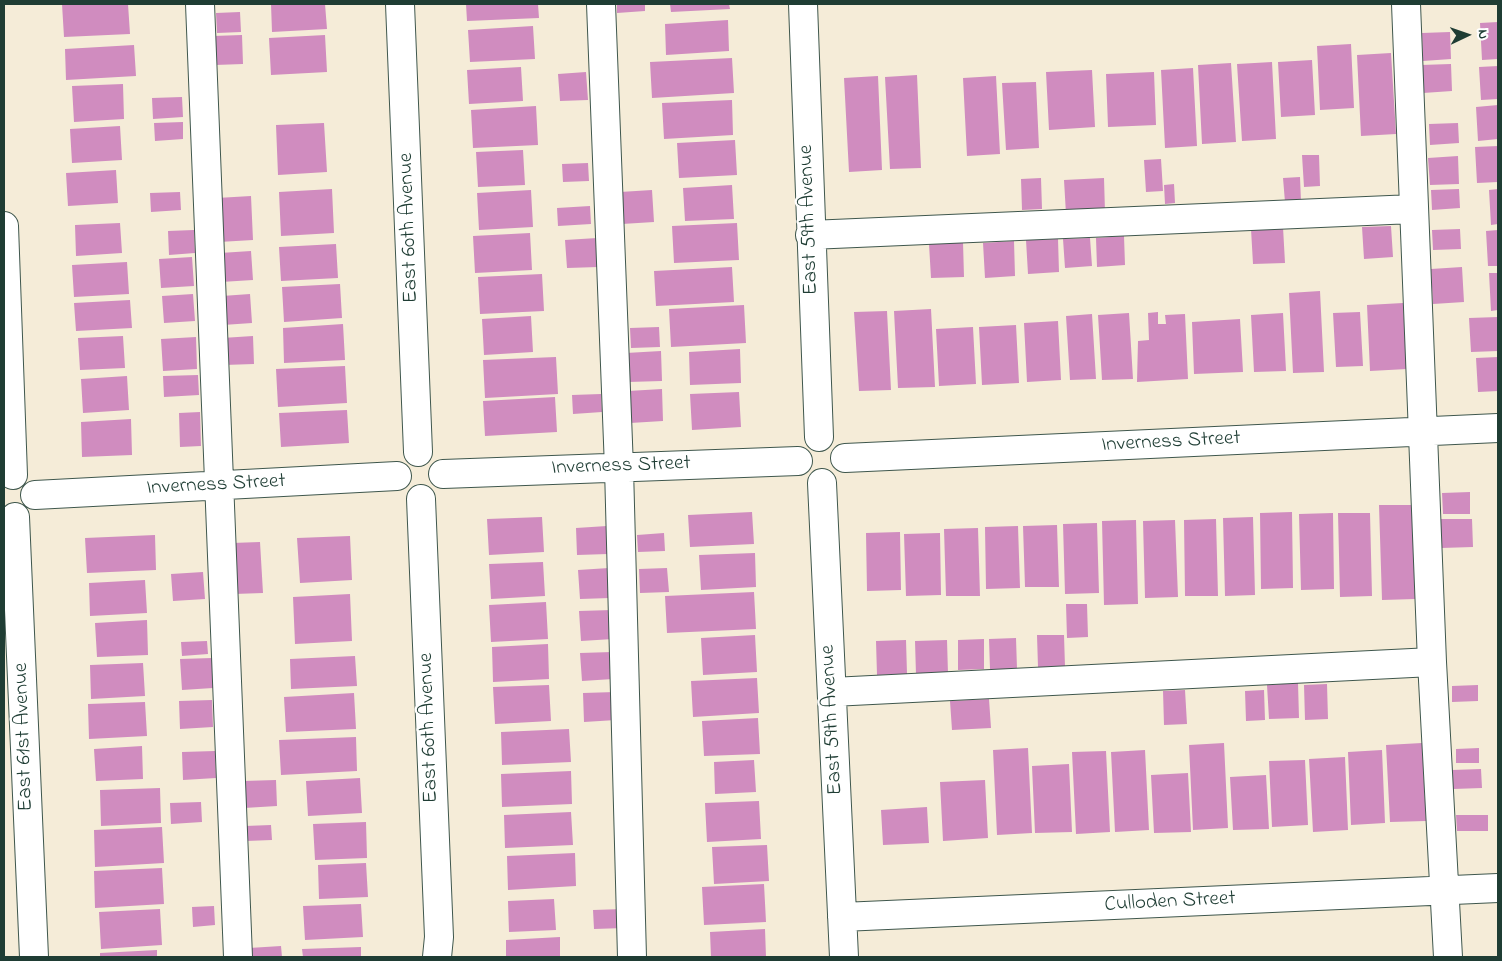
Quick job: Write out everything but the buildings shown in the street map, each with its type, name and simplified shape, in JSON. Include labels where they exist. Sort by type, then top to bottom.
[{"type":"street","points":[[200,4],[221,485],[238,957]]},
{"type":"street","name":"East 60th Avenue","points":[[400,4],[418,452]]},
{"type":"street","points":[[601,4],[619,468],[632,957]]},
{"type":"street","name":"East 59th Avenue","points":[[803,4],[810,236],[819,437]]},
{"type":"street","points":[[1406,4],[1412,209],[1432,662],[1448,957]]},
{"type":"street","points":[[810,236],[1412,209]]},
{"type":"street","points":[[4,226],[9,476],[26,478],[34,488],[35,495],[35,502],[27,512],[9,515]]},
{"type":"street","name":"Inverness Street","points":[[845,458],[1498,428]]},
{"type":"street","points":[[819,437],[834,440],[839,445],[845,458],[841,472],[836,478],[822,483],[808,479],[803,474],[798,461],[802,447],[812,438],[819,437]]},
{"type":"street","points":[[418,452],[433,456],[438,460],[444,474],[439,488],[434,494],[421,499],[407,494],[402,489],[397,476],[400,462],[405,457],[418,452]]},
{"type":"street","name":"Inverness Street","points":[[444,474],[798,461]]},
{"type":"street","name":"Inverness Street","points":[[35,495],[397,476]]},
{"type":"street","name":"East 59th Avenue","points":[[822,483],[844,957]]},
{"type":"street","name":"East 60th Avenue","points":[[421,499],[439,936],[438,957]]},
{"type":"street","name":"East 61st Avenue","points":[[9,515],[34,957]]},
{"type":"street","points":[[832,692],[1432,662]]},
{"type":"street","name":"Culloden Street","points":[[842,917],[1498,888]]}]
